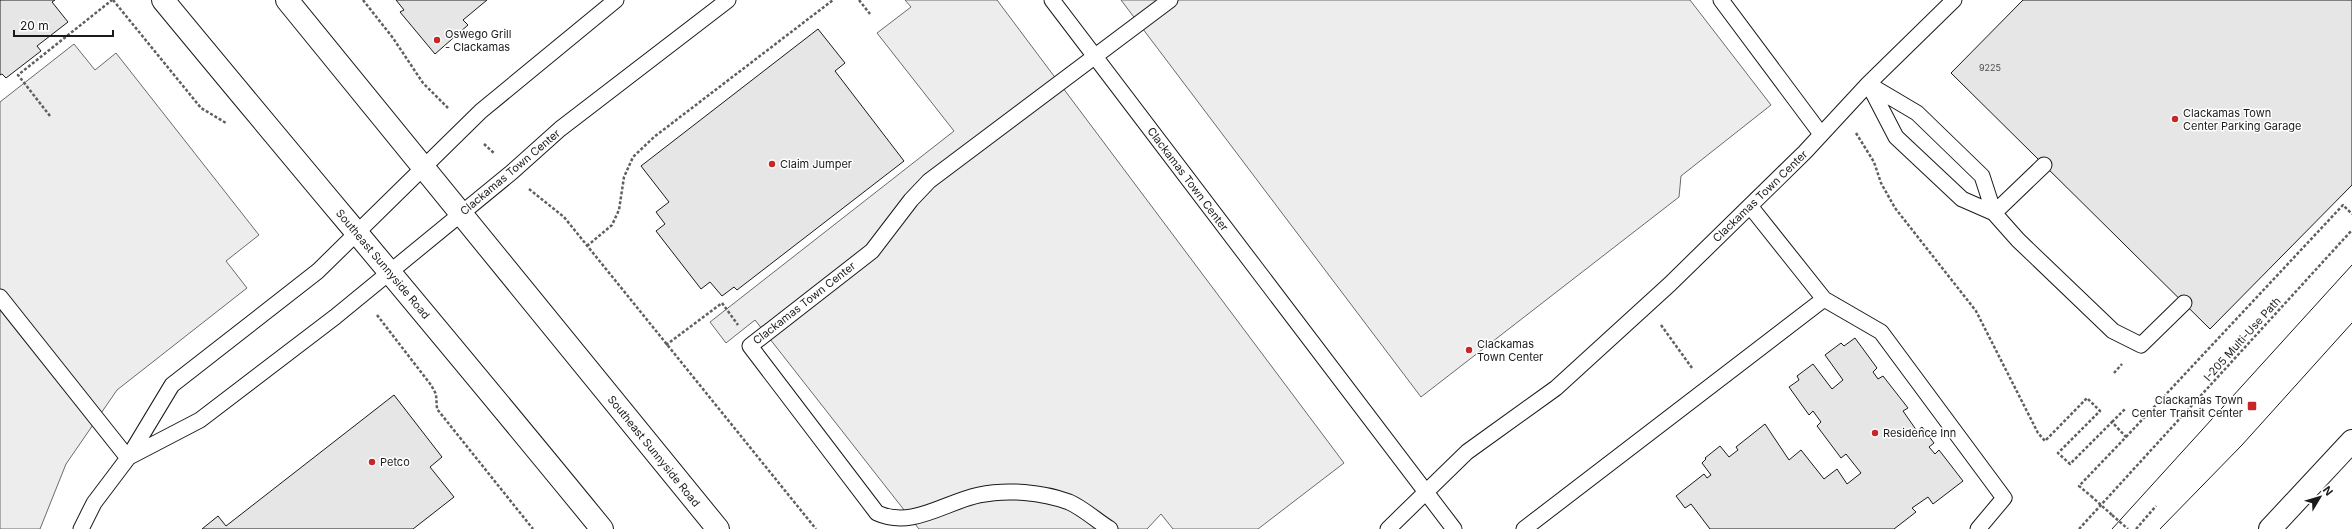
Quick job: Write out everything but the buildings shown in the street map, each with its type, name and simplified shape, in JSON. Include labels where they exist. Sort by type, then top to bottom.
[{"type":"main road","name":"Southeast Sunnyside Road","points":[[163,0],[602,529]]},
{"type":"main road","name":"Southeast Sunnyside Road","points":[[287,0],[718,529]]},
{"type":"main road","points":[[2270,529],[2352,441]]},
{"type":"lane","points":[[81,529],[94,503],[128,458],[172,385],[318,270],[481,111],[616,0]]},
{"type":"lane","name":"Clackamas Town Center","points":[[128,458],[200,420],[390,272],[560,129],[728,0]]},
{"type":"lane","name":"Clackamas Town Center","points":[[1052,0],[1426,492]]},
{"type":"lane","name":"Clackamas Town Center","points":[[1110,529],[1070,502],[1032,493],[996,492],[979,494],[944,505],[919,517],[908,519],[898,520],[877,514],[750,346],[872,250],[911,200],[929,181],[1170,0]]},
{"type":"lane","points":[[1721,0],[1822,134]]},
{"type":"lane","name":"Clackamas Town Center","points":[[1388,529],[1467,452],[1556,388],[1646,306],[1750,206],[1822,134],[1868,84],[1954,0]]},
{"type":"lane","points":[[1868,84],[1896,137],[1962,199],[1994,213]]},
{"type":"lane","points":[[1868,84],[1917,113],[1982,176],[1994,213],[2018,240],[2113,331],[2128,340],[2141,345],[2184,304]]},
{"type":"lane","points":[[1994,213],[2044,165]]},
{"type":"lane","points":[[1750,206],[1824,299],[1881,332],[2004,498],[1978,529]]},
{"type":"lane","points":[[0,297],[128,458]]},
{"type":"lane","points":[[1524,529],[1824,299]]},
{"type":"lane","points":[[1426,492],[1454,529]]},
{"type":"path","points":[[50,116],[18,74],[112,0],[201,108]]},
{"type":"path","points":[[363,0],[394,38],[423,83]]},
{"type":"path","points":[[587,246],[612,225],[619,210],[624,178],[633,157],[661,133],[833,0]]},
{"type":"path","points":[[859,0],[870,14]]},
{"type":"path","points":[[1843,112],[1874,162],[1881,183],[1895,208],[1976,311],[2041,437],[2045,441],[2087,398],[2100,411],[2058,453],[2070,464],[2125,409]]},
{"type":"path","points":[[536,197],[564,217],[816,529]]},
{"type":"path","points":[[2128,529],[2079,486],[2343,205],[2352,214]]},
{"type":"path","name":"I-205 Multi-Use Path","points":[[2079,529],[2352,230]]},
{"type":"path","points":[[666,345],[722,303],[753,344]]},
{"type":"path","points":[[1646,306],[1697,375],[1703,391]]},
{"type":"path","points":[[421,372],[436,394],[437,409],[532,529]]},
{"type":"path","points":[[2112,422],[2126,437]]},
{"type":"path","points":[[2136,529],[2156,506]]},
{"type":"shaded area","points":[[905,0],[997,0],[1344,463],[1258,529],[1173,529],[1161,514],[1147,529],[919,529],[755,320],[726,343],[710,322],[954,131],[877,33],[911,7]]},
{"type":"shaded area","points":[[1121,0],[1690,0],[1771,105],[1681,176],[1679,197],[1421,397]]},
{"type":"shaded area","points":[[74,44],[95,70],[116,53],[259,235],[226,261],[247,288],[117,390],[66,464],[40,529],[0,529],[0,102]]},
{"type":"tram line","points":[[2112,529],[2352,265]]},
{"type":"tram line","points":[[2160,529],[2242,445],[2352,323]]},
{"type":"place","name":"Oswego Grill - Clackamas","points":[[437,40]]},
{"type":"place","name":"Clackamas Town Center Parking Garage","points":[[2175,119]]},
{"type":"place","name":"Claim Jumper","points":[[772,164]]},
{"type":"place","name":"Clackamas Town Center","points":[[1469,350]]},
{"type":"place","name":"Clackamas Town Center Transit Center","points":[[2252,406]]},
{"type":"place","name":"Residence Inn","points":[[1875,433]]},
{"type":"place","name":"Petco","points":[[372,462]]}]
